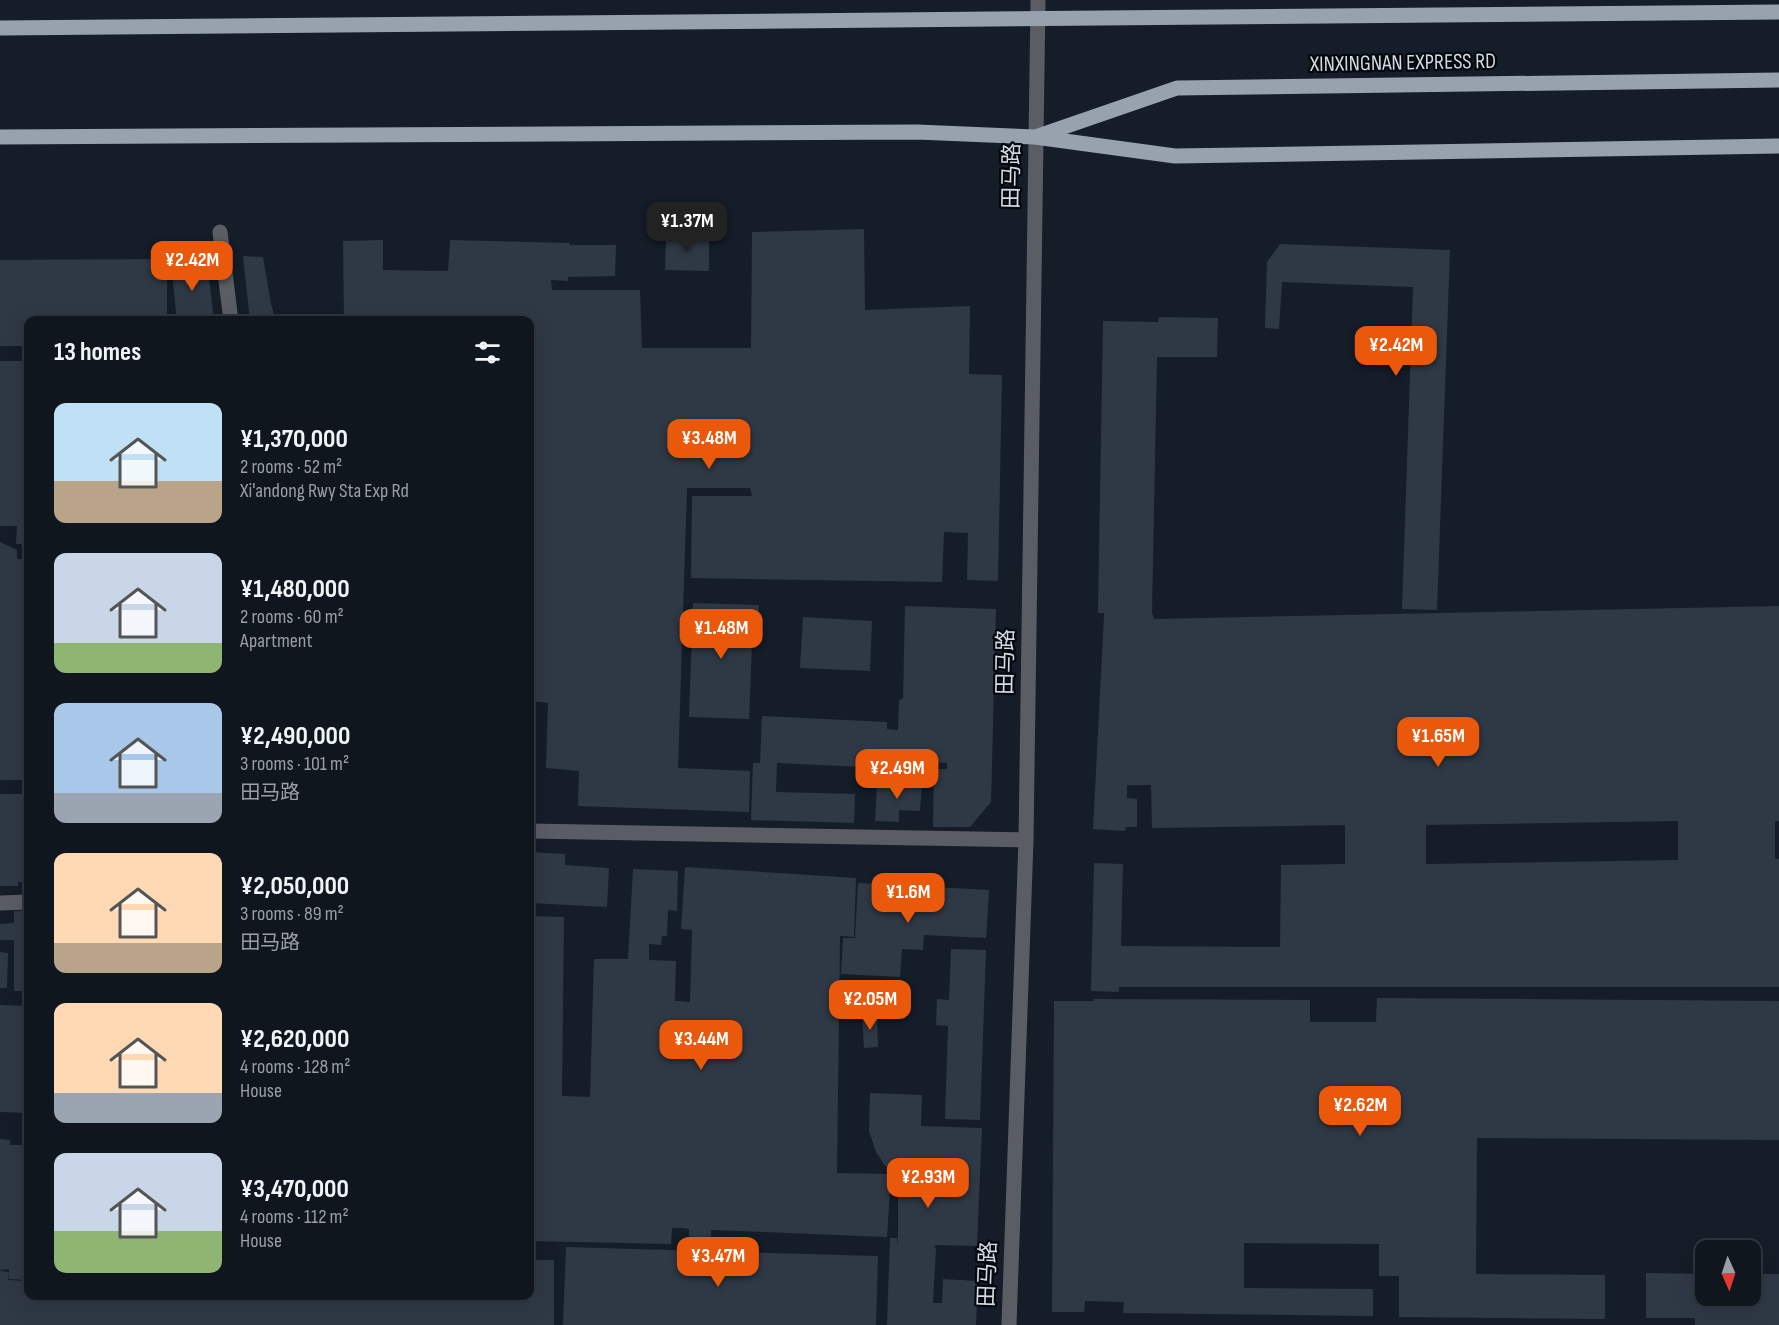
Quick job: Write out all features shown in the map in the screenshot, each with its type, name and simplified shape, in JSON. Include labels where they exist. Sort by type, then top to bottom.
[{"type":"main road","points":[[0,28],[1779,12]]},
{"type":"main road","name":"XINXINGNAN EXPRESS RD","points":[[1035,137],[1177,88],[1779,80]]},
{"type":"main road","points":[[0,137],[917,132],[1035,137],[1175,156],[1779,146]]},
{"type":"street","name":"田马路","points":[[1009,1325],[1026,840],[1038,0]]},
{"type":"street","points":[[220,232],[230,316]]},
{"type":"street","points":[[534,831],[1026,840]]},
{"type":"street","points":[[0,903],[24,902]]},
{"type":"building","points":[[864,229],[865,310],[970,306],[969,374],[1002,375],[998,581],[967,580],[968,533],[944,532],[942,582],[691,578],[692,496],[752,496],[750,488],[687,488],[678,768],[750,771],[749,812],[578,806],[579,771],[546,768],[548,703],[534,701],[534,316],[344,316],[343,241],[383,240],[383,270],[448,271],[450,240],[616,245],[615,276],[568,277],[568,281],[551,280],[552,290],[640,290],[642,348],[751,348],[752,232]]},
{"type":"building","points":[[666,236],[709,236],[709,271],[665,270]]},
{"type":"building","points":[[1280,244],[1450,250],[1437,610],[1402,609],[1413,287],[1282,282],[1279,329],[1265,328],[1267,262]]},
{"type":"building","points":[[243,256],[263,257],[275,316],[249,316]]},
{"type":"building","points":[[167,259],[167,316],[24,316],[24,346],[0,346],[0,260]]},
{"type":"building","points":[[207,260],[213,316],[176,316],[171,264]]},
{"type":"building","points":[[1159,317],[1218,318],[1217,357],[1157,357],[1152,613],[1154,619],[1779,606],[1779,821],[1775,821],[1775,859],[1779,859],[1779,987],[1119,987],[1119,992],[1091,991],[1094,863],[1123,864],[1121,946],[1280,947],[1281,865],[1345,864],[1345,825],[1152,828],[1151,785],[1127,785],[1127,798],[1137,799],[1137,827],[1126,827],[1125,831],[1093,829],[1104,615],[1104,613],[1098,613],[1103,321],[1158,322]],"holes":[[[1678,821],[1678,860],[1426,864],[1426,825]]]},
{"type":"building","points":[[0,361],[24,361],[24,544],[16,544],[17,526],[0,526]]},
{"type":"building","points":[[0,542],[17,550],[17,559],[24,559],[24,780],[0,780]]},
{"type":"building","points":[[693,603],[759,605],[758,619],[753,618],[749,719],[689,717]]},
{"type":"building","points":[[905,606],[996,609],[991,802],[970,827],[933,827],[934,769],[947,769],[947,763],[886,761],[884,768],[777,763],[776,792],[855,794],[854,823],[751,820],[753,763],[760,763],[762,716],[887,722],[887,729],[898,730],[899,700],[903,699]]},
{"type":"building","points":[[803,617],[872,621],[870,671],[800,668]]},
{"type":"building","points":[[901,781],[922,782],[920,811],[899,810],[899,822],[875,821],[877,784],[900,786]]},
{"type":"building","points":[[24,788],[24,882],[18,882],[18,886],[0,886],[0,794],[22,794]]},
{"type":"building","points":[[534,852],[565,854],[565,865],[609,868],[607,907],[534,903]]},
{"type":"building","points":[[685,867],[856,878],[854,937],[840,936],[837,1173],[891,1174],[887,1237],[711,1230],[711,1245],[689,1244],[689,1229],[672,1228],[671,1244],[534,1241],[534,916],[564,917],[562,1096],[590,1097],[594,959],[628,959],[633,869],[678,871],[677,911],[668,910],[667,936],[662,936],[661,945],[649,944],[649,960],[676,961],[675,1001],[690,1002],[692,930],[681,929]]},
{"type":"building","points":[[858,883],[989,890],[986,938],[924,935],[923,950],[902,949],[900,977],[841,974],[843,938],[855,938]]},
{"type":"building","points":[[14,911],[24,911],[24,991],[14,991],[14,940],[0,940],[0,924],[14,923]]},
{"type":"building","points":[[951,949],[986,950],[980,1120],[945,1119],[948,1026],[936,1025],[937,999],[949,1000]]},
{"type":"building","points":[[0,952],[8,953],[7,988],[0,988]]},
{"type":"building","points":[[1377,998],[1779,1001],[1779,1140],[1477,1138],[1476,1274],[1605,1275],[1605,1319],[1399,1317],[1399,1276],[1379,1276],[1379,1244],[1244,1243],[1244,1288],[1373,1289],[1373,1316],[1123,1313],[1124,1302],[1085,1301],[1084,1312],[1052,1312],[1054,1001],[1094,1001],[1094,999],[1310,1000],[1310,1022],[1376,1022]]},
{"type":"building","points":[[0,1005],[24,1006],[24,1113],[0,1112]]},
{"type":"building","points":[[862,1014],[877,1014],[878,1047],[864,1048]]},
{"type":"building","points":[[870,1093],[922,1095],[921,1126],[982,1128],[977,1246],[936,1245],[934,1248],[936,1248],[933,1303],[942,1303],[943,1279],[978,1281],[976,1325],[887,1325],[890,1238],[897,1238],[897,1248],[898,1236],[898,1168],[886,1167],[876,1152],[869,1131]]},
{"type":"building","points":[[0,1139],[10,1140],[10,1145],[24,1145],[24,1280],[9,1279],[9,1269],[0,1270]]},
{"type":"building","points":[[566,1247],[878,1256],[876,1325],[563,1325]]},
{"type":"building","points":[[534,1260],[554,1260],[554,1325],[0,1325],[0,1271],[9,1272],[8,1280],[24,1281],[24,1300],[534,1300]]},
{"type":"building","points":[[1646,1273],[1695,1274],[1695,1306],[1761,1306],[1761,1274],[1779,1274],[1779,1325],[1695,1325],[1695,1318],[1646,1318]]}]
